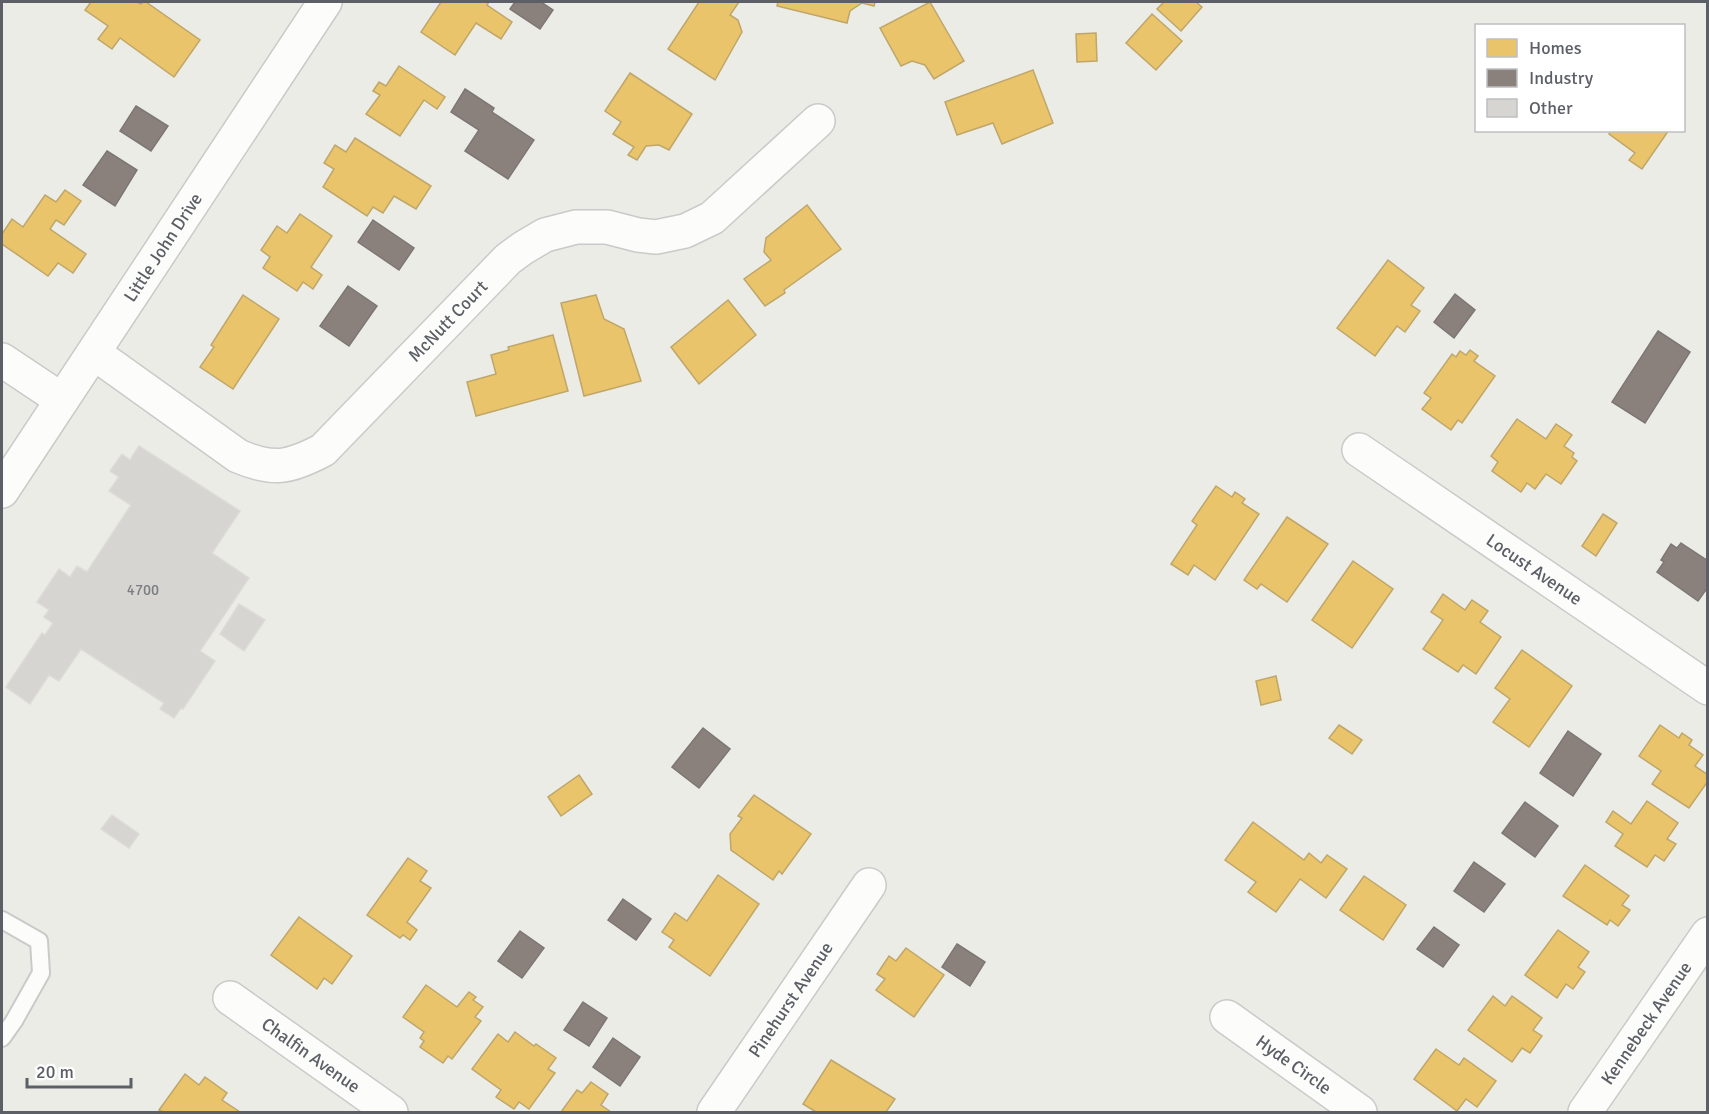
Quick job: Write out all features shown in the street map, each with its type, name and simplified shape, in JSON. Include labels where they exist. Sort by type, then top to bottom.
[{"type":"street","name":"Little John Drive","points":[[2,491],[321,3]]},
{"type":"street","name":"McNutt Court","points":[[94,352],[238,456],[256,464],[281,466],[300,462],[323,450],[508,259],[523,248],[545,236],[576,227],[607,227],[638,236],[656,237],[685,231],[712,218],[818,121]]},
{"type":"street","points":[[2,360],[62,400]]},
{"type":"street","name":"Locust Avenue","points":[[1359,450],[1707,688]]},
{"type":"street","name":"Pinehurst Avenue","points":[[714,1113],[869,885]]},
{"type":"street","name":"Kennebeck Avenue","points":[[1585,1113],[1707,934]]},
{"type":"street","name":"Chalfin Avenue","points":[[230,998],[391,1113]]},
{"type":"street","name":"Hyde Circle","points":[[1227,1017],[1360,1113]]},
{"type":"lane","points":[[2,920],[39,941],[41,973],[14,1022],[2,1038]]},
{"type":"building: Homes","points":[[91,2],[137,2],[141,4],[146,2],[200,40],[174,77],[120,38],[112,49],[98,39],[108,26],[85,10]]},
{"type":"building: Homes","points":[[441,2],[489,2],[487,5],[512,22],[501,39],[476,23],[455,55],[421,32]]},
{"type":"building: Homes","points":[[699,2],[739,2],[730,15],[738,20],[742,32],[715,80],[668,49]]},
{"type":"building: Homes","points":[[778,2],[875,2],[874,6],[862,3],[850,11],[847,23],[777,6]]},
{"type":"building: Homes","points":[[930,2],[964,61],[934,79],[925,65],[912,61],[901,66],[880,28]]},
{"type":"building: Homes","points":[[1164,2],[1196,2],[1202,7],[1181,31],[1157,9]]},
{"type":"building: Homes","points":[[1152,14],[1182,41],[1156,70],[1126,43]]},
{"type":"building: Homes","points":[[1096,33],[1097,61],[1077,62],[1076,34]]},
{"type":"building: Homes","points":[[399,66],[445,97],[437,109],[424,100],[400,136],[366,114],[380,95],[373,91],[379,82],[386,86]]},
{"type":"building: Homes","points":[[1033,70],[1053,123],[1002,144],[993,123],[957,135],[945,102]]},
{"type":"building: Homes","points":[[630,73],[692,114],[669,150],[659,145],[646,146],[637,160],[628,155],[634,147],[613,134],[621,122],[605,111]]},
{"type":"building: Homes","points":[[1610,132],[1668,132],[1642,169],[1629,160],[1635,153],[1609,134]]},
{"type":"building: Homes","points":[[355,138],[431,186],[416,209],[394,196],[383,213],[373,207],[367,216],[323,187],[334,169],[324,163],[335,145],[346,152]]},
{"type":"building: Homes","points":[[65,190],[81,201],[64,225],[56,220],[50,229],[86,254],[73,273],[58,263],[48,276],[2,244],[2,234],[12,219],[23,227],[45,195],[56,202]]},
{"type":"building: Homes","points":[[807,205],[841,249],[765,306],[744,279],[771,260],[764,252],[766,238]]},
{"type":"building: Homes","points":[[300,214],[332,236],[311,267],[322,275],[313,289],[303,282],[297,291],[263,268],[270,257],[261,250],[277,226],[287,233]]},
{"type":"building: Homes","points":[[1388,260],[1424,288],[1411,305],[1420,311],[1405,332],[1397,326],[1375,356],[1337,328]]},
{"type":"building: Homes","points":[[243,295],[279,319],[233,389],[200,367],[214,347],[211,345]]},
{"type":"building: Homes","points":[[596,295],[604,319],[624,329],[641,381],[584,396],[561,303]]},
{"type":"building: Homes","points":[[728,300],[756,335],[699,384],[671,347]]},
{"type":"building: Homes","points":[[553,335],[568,391],[476,416],[467,382],[496,374],[491,355],[509,350],[508,347]]},
{"type":"building: Homes","points":[[1470,350],[1478,356],[1474,361],[1495,376],[1462,423],[1458,420],[1451,430],[1422,409],[1431,398],[1424,393],[1452,354],[1456,357],[1460,351],[1466,355]]},
{"type":"building: Homes","points":[[1517,419],[1546,439],[1556,424],[1572,435],[1564,446],[1574,453],[1572,457],[1577,461],[1561,484],[1546,474],[1535,489],[1527,483],[1521,492],[1492,471],[1498,462],[1491,456]]},
{"type":"building: Homes","points":[[1216,486],[1232,497],[1235,492],[1245,499],[1242,503],[1259,514],[1215,580],[1194,565],[1188,575],[1171,564],[1197,525],[1192,521]]},
{"type":"building: Homes","points":[[1603,514],[1617,523],[1596,556],[1582,546]]},
{"type":"building: Homes","points":[[1287,517],[1328,544],[1287,602],[1261,584],[1257,589],[1244,580]]},
{"type":"building: Homes","points":[[1353,561],[1393,589],[1352,648],[1312,620]]},
{"type":"building: Homes","points":[[1443,594],[1465,610],[1472,600],[1488,611],[1480,622],[1501,637],[1476,674],[1463,665],[1458,672],[1423,649],[1443,620],[1431,612]]},
{"type":"building: Homes","points":[[1522,650],[1572,686],[1529,747],[1493,722],[1510,699],[1495,688]]},
{"type":"building: Homes","points":[[1276,676],[1281,700],[1261,705],[1256,681]]},
{"type":"building: Homes","points":[[1339,725],[1362,740],[1352,754],[1329,738]]},
{"type":"building: Homes","points":[[1660,725],[1679,738],[1682,733],[1692,740],[1689,745],[1703,755],[1695,766],[1708,775],[1708,781],[1689,808],[1652,784],[1661,771],[1639,756]]},
{"type":"building: Homes","points":[[579,775],[592,794],[561,816],[548,797]]},
{"type":"building: Homes","points":[[754,795],[811,834],[782,874],[779,871],[773,880],[731,850],[730,834],[742,818],[738,816]]},
{"type":"building: Homes","points":[[1647,801],[1678,823],[1667,839],[1676,844],[1664,861],[1655,855],[1647,867],[1615,846],[1623,834],[1606,822],[1613,811],[1631,824]]},
{"type":"building: Homes","points":[[1253,822],[1304,860],[1309,853],[1321,863],[1327,855],[1347,869],[1326,898],[1300,879],[1276,912],[1248,892],[1256,882],[1225,860]]},
{"type":"building: Homes","points":[[408,858],[427,871],[420,881],[431,888],[407,922],[417,930],[410,940],[403,935],[400,938],[367,915]]},
{"type":"building: Homes","points":[[1585,865],[1629,896],[1622,905],[1630,910],[1618,926],[1610,920],[1607,925],[1563,896]]},
{"type":"building: Homes","points":[[718,875],[759,904],[710,976],[669,947],[674,940],[662,932],[675,913],[687,921]]},
{"type":"building: Homes","points":[[1364,876],[1406,905],[1383,940],[1340,910]]},
{"type":"building: Homes","points":[[299,917],[352,956],[332,984],[324,978],[317,989],[271,955]]},
{"type":"building: Homes","points":[[1558,930],[1589,952],[1578,967],[1585,972],[1573,989],[1566,984],[1557,998],[1525,975]]},
{"type":"building: Homes","points":[[906,948],[944,975],[914,1017],[876,990],[885,979],[877,974],[889,956],[896,961]]},
{"type":"building: Homes","points":[[426,985],[457,1007],[469,992],[476,997],[473,1000],[483,1007],[475,1017],[481,1021],[452,1059],[448,1056],[443,1063],[420,1047],[424,1041],[420,1038],[424,1032],[403,1017]]},
{"type":"building: Homes","points":[[1493,996],[1505,1006],[1512,996],[1542,1018],[1533,1030],[1542,1036],[1530,1053],[1522,1048],[1512,1062],[1468,1030]]},
{"type":"building: Homes","points":[[515,1032],[556,1058],[548,1069],[555,1073],[529,1109],[519,1102],[514,1109],[496,1097],[501,1090],[472,1069],[498,1034],[508,1042]]},
{"type":"building: Homes","points":[[1436,1049],[1459,1065],[1464,1058],[1496,1081],[1477,1107],[1466,1099],[1457,1111],[1414,1079]]},
{"type":"building: Homes","points":[[831,1060],[895,1099],[886,1112],[816,1112],[803,1104]]},
{"type":"building: Homes","points":[[185,1074],[199,1085],[205,1077],[227,1093],[222,1100],[240,1112],[163,1112],[159,1110]]},
{"type":"building: Homes","points":[[591,1082],[608,1094],[601,1105],[611,1112],[561,1112],[577,1090],[582,1093]]},
{"type":"building: Industry","points":[[515,2],[541,2],[553,10],[540,29],[510,9]]},
{"type":"building: Industry","points":[[465,89],[494,108],[492,112],[534,140],[508,179],[465,151],[479,130],[451,112]]},
{"type":"building: Industry","points":[[136,106],[168,126],[151,151],[120,131]]},
{"type":"building: Industry","points":[[107,151],[137,170],[115,206],[83,185]]},
{"type":"building: Industry","points":[[373,220],[414,248],[399,270],[358,242]]},
{"type":"building: Industry","points":[[348,286],[377,306],[349,346],[320,326]]},
{"type":"building: Industry","points":[[1455,294],[1475,310],[1454,338],[1434,322]]},
{"type":"building: Industry","points":[[1658,331],[1690,352],[1645,423],[1612,402]]},
{"type":"building: Industry","points":[[1681,543],[1708,561],[1708,587],[1698,601],[1657,572],[1671,544],[1677,548]]},
{"type":"building: Industry","points":[[703,728],[730,749],[699,788],[672,767]]},
{"type":"building: Industry","points":[[1568,731],[1601,754],[1573,796],[1540,773]]},
{"type":"building: Industry","points":[[1525,802],[1558,826],[1535,857],[1502,833]]},
{"type":"building: Industry","points":[[1474,862],[1505,884],[1484,912],[1454,891]]},
{"type":"building: Industry","points":[[623,899],[651,919],[636,940],[608,920]]},
{"type":"building: Industry","points":[[1434,927],[1459,945],[1443,967],[1417,949]]},
{"type":"building: Industry","points":[[520,931],[544,948],[522,978],[498,961]]},
{"type":"building: Industry","points":[[957,944],[985,962],[970,986],[942,967]]},
{"type":"building: Industry","points":[[583,1002],[607,1018],[589,1046],[564,1030]]},
{"type":"building: Industry","points":[[613,1038],[640,1057],[620,1086],[593,1067]]},
{"type":"building: Other","points":[[139,446],[240,511],[212,553],[249,578],[200,651],[215,661],[183,709],[181,708],[174,718],[160,709],[164,703],[81,649],[59,681],[49,675],[30,704],[6,687],[42,633],[45,635],[53,623],[44,617],[49,610],[37,602],[59,569],[70,577],[77,566],[87,572],[131,505],[109,491],[119,477],[110,471],[122,454],[130,460]]},
{"type":"building: Other","points":[[239,604],[265,620],[244,651],[220,634]]},
{"type":"building: Other","points":[[112,815],[139,834],[129,848],[101,829]]}]
